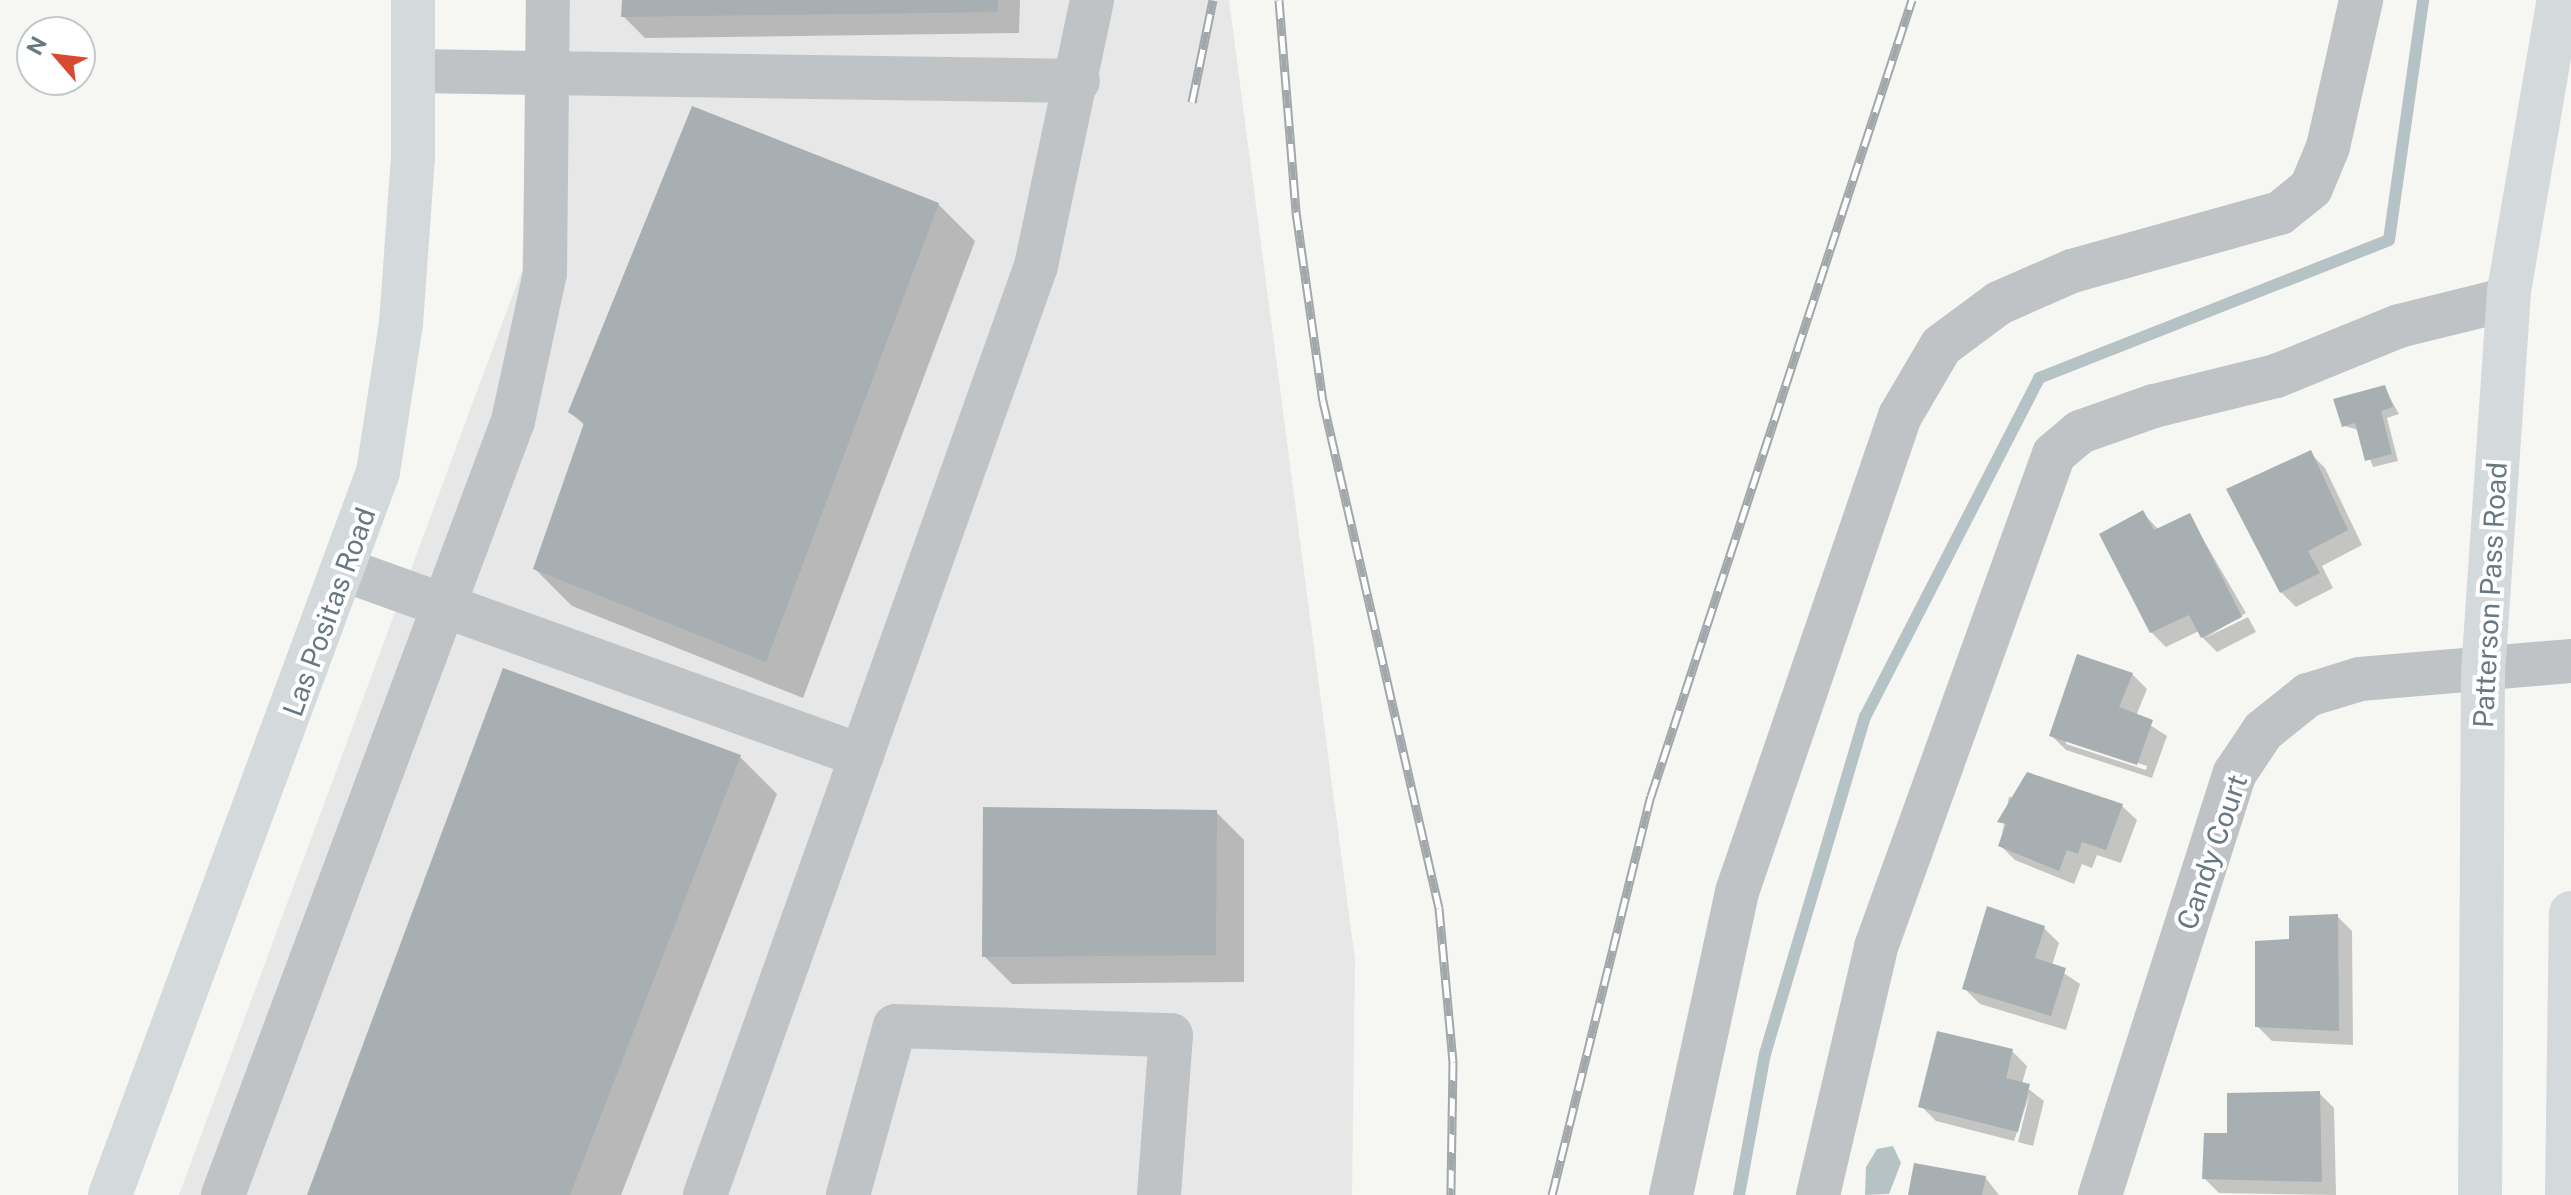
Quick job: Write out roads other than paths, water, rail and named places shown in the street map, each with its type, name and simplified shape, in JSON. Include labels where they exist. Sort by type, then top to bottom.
[{"type":"main road","name":"Las Positas Road","points":[[110,1195],[345,570],[378,472],[401,324],[413,71],[413,0]]},
{"type":"main road","name":"Patterson Pass Road","points":[[2480,1195],[2483,673],[2508,299],[2559,0]]},
{"type":"main road","points":[[2567,1195],[2571,913]]},
{"type":"street","points":[[223,1195],[513,421],[545,273],[548,0]]},
{"type":"street","points":[[705,1195],[1036,266],[1078,81],[1092,0]]},
{"type":"street","points":[[1671,1195],[1737,892],[1900,416],[1941,346],[1999,303],[2072,271],[2280,213],[2311,188],[2328,147],[2361,0]]},
{"type":"street","points":[[413,71],[1078,81]]},
{"type":"street","points":[[1818,1195],[1876,947],[2054,454],[2080,432],[2140,411],[2276,376],[2399,326],[2508,299]]},
{"type":"street","points":[[345,570],[446,603],[862,756]]},
{"type":"street","name":"Candy Court","points":[[2100,1195],[2235,773],[2263,731],[2308,695],[2360,679],[2483,673],[2571,661]]},
{"type":"street","points":[[848,1195],[895,1026],[1171,1035],[1159,1195]]},
{"type":"waterway","points":[[1739,1195],[1765,1054],[1865,717],[2039,378],[2389,240],[2423,0]]},
{"type":"railway","points":[[1192,102],[1213,0]]},
{"type":"railway","points":[[1279,0],[1296,212],[1323,401],[1439,908],[1453,1062],[1451,1195]]},
{"type":"railway","points":[[1552,1195],[1651,796],[1912,0]]}]
